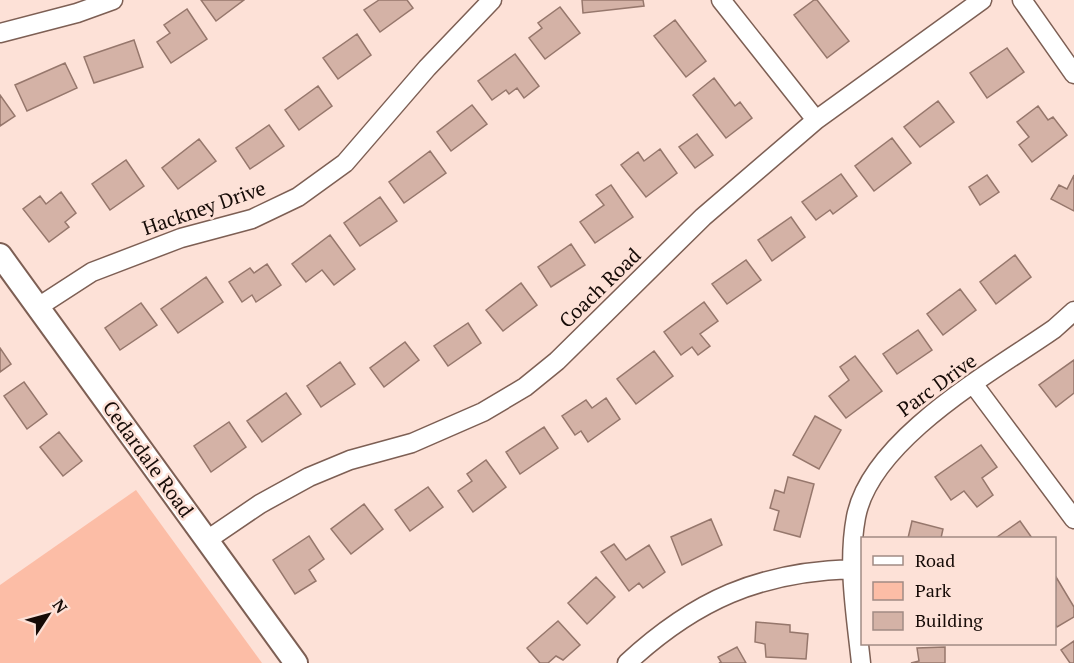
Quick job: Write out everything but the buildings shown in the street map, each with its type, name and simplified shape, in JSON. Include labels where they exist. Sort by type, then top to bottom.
[{"type":"street","points":[[0,33],[77,13],[113,0]]},
{"type":"street","name":"Hackney Drive","points":[[38,307],[92,272],[181,238],[252,219],[298,197],[345,163],[427,68],[492,0]]},
{"type":"street","points":[[721,0],[816,120]]},
{"type":"street","name":"Coach Road","points":[[207,540],[260,504],[309,477],[350,460],[412,442],[483,412],[525,387],[565,353],[703,217],[816,120],[982,0]]},
{"type":"street","points":[[1022,0],[1074,74]]},
{"type":"street","name":"Cedardale Road","points":[[0,255],[296,663]]},
{"type":"street","name":"Parc Drive","points":[[861,663],[852,569],[856,515],[875,472],[909,431],[1054,329],[1074,311]]},
{"type":"street","points":[[974,385],[1074,519]]},
{"type":"street","points":[[627,663],[660,632],[711,601],[764,581],[809,571],[852,569]]},
{"type":"green space","points":[[136,490],[262,663],[0,663],[0,585]]}]
